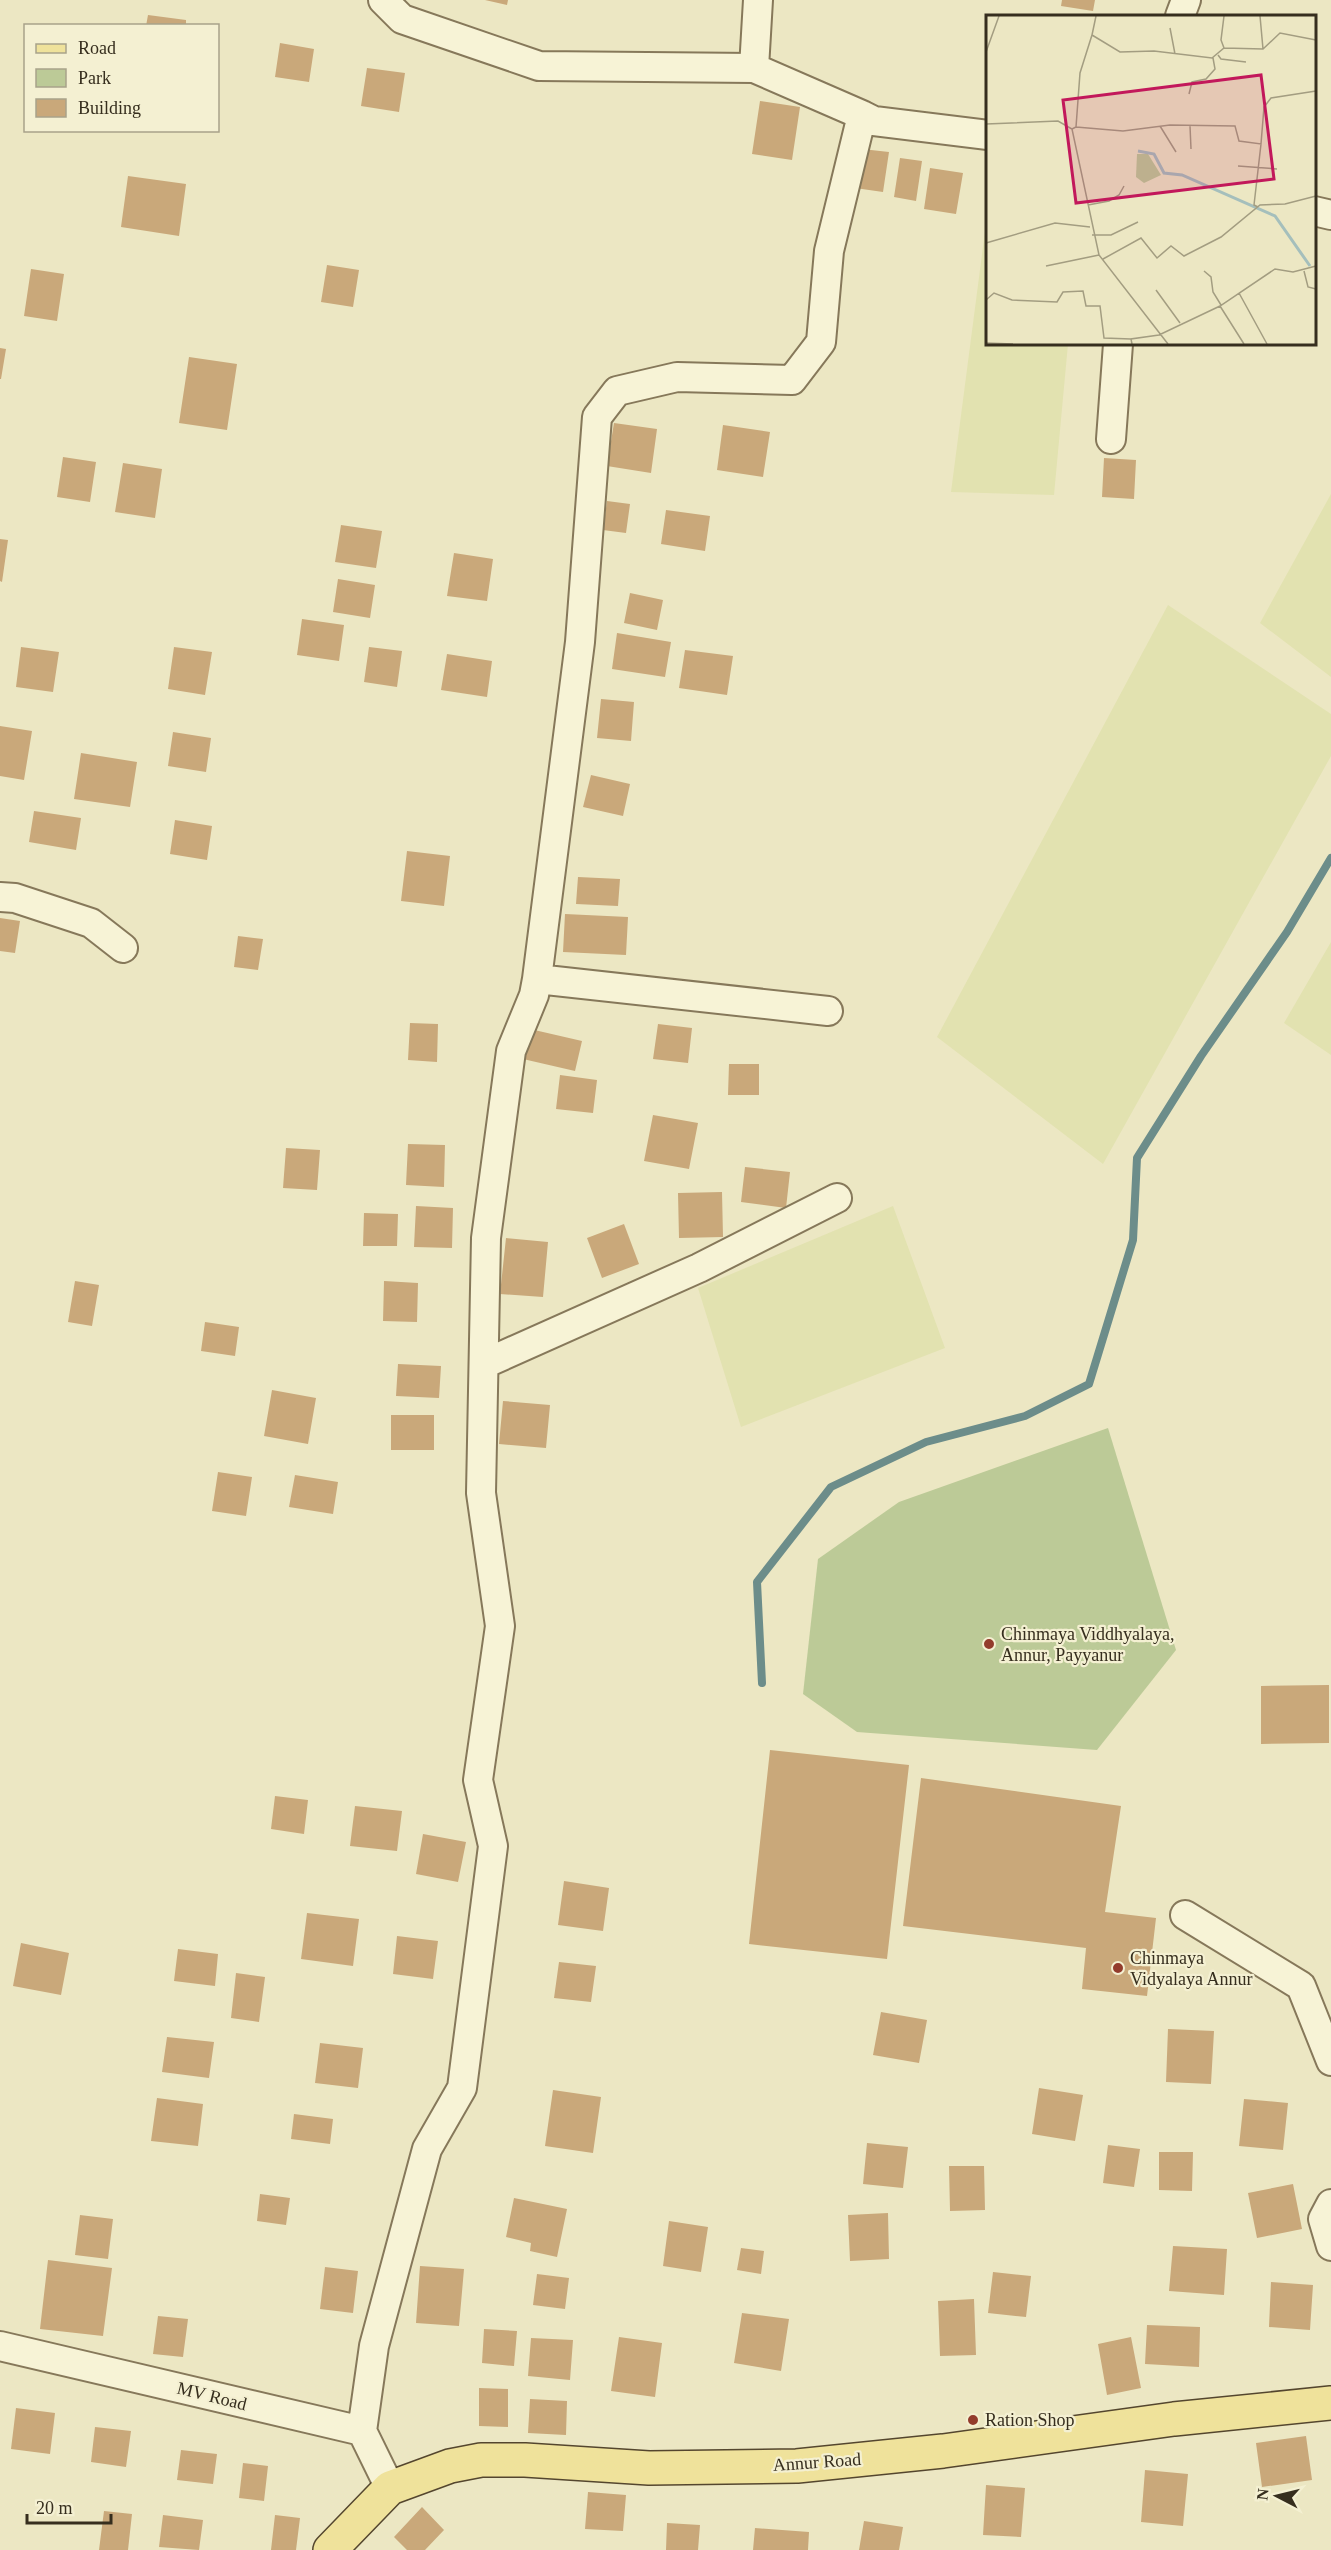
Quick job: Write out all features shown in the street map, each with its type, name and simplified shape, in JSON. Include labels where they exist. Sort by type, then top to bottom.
[{"type":"main road","name":"Annur Road","points":[[330,2550],[390,2488],[450,2466],[481,2460],[525,2460],[649,2468],[797,2466],[943,2451],[1174,2419],[1331,2403]]},
{"type":"street","points":[[383,0],[402,19],[539,66],[754,68],[874,120],[986,135]]},
{"type":"street","points":[[754,68],[758,0]]},
{"type":"street","points":[[1180,15],[1186,0]]},
{"type":"street","points":[[390,2488],[362,2431],[374,2346],[427,2150],[462,2088],[494,1846],[478,1780],[500,1626],[481,1493],[486,1238],[511,1051],[534,996],[537,979],[580,642],[597,417],[617,391],[677,377],[792,380],[821,342],[829,251],[862,115]]},
{"type":"street","points":[[1316,211],[1331,215]]},
{"type":"street","points":[[1111,440],[1118,345]]},
{"type":"street","points":[[0,897],[15,898],[91,923],[123,948]]},
{"type":"street","points":[[537,979],[828,1011]]},
{"type":"street","points":[[484,1364],[699,1268],[837,1198]]},
{"type":"street","points":[[1185,1915],[1301,1986],[1331,2061]]},
{"type":"street","points":[[1331,2204],[1323,2219],[1331,2246]]},
{"type":"street","name":"MV Road","points":[[0,2346],[362,2431]]},
{"type":"green space","points":[[986,224],[986,345],[1068,345],[1054,495],[951,492]]},
{"type":"green space","points":[[1331,494],[1331,677],[1260,623]]},
{"type":"green space","points":[[1168,605],[1331,714],[1331,756],[1103,1164],[937,1037]]},
{"type":"green space","points":[[1331,942],[1331,1055],[1284,1023]]},
{"type":"green space","points":[[893,1206],[945,1348],[741,1427],[698,1288]]},
{"type":"green space","points":[[1108,1428],[1176,1650],[1097,1750],[857,1732],[803,1694],[818,1559],[899,1502]]},
{"type":"building","points":[[485,0],[508,0],[507,5]]},
{"type":"building","points":[[1062,0],[1095,0],[1093,11],[1061,6]]},
{"type":"building","points":[[148,15],[186,20],[186,24],[146,24]]},
{"type":"building","points":[[280,43],[314,49],[309,82],[275,77]]},
{"type":"building","points":[[367,68],[405,73],[399,112],[361,106]]},
{"type":"building","points":[[760,101],[800,107],[792,160],[752,154]]},
{"type":"building","points":[[862,149],[889,152],[883,192],[855,188]]},
{"type":"building","points":[[900,158],[922,161],[916,201],[894,197]]},
{"type":"building","points":[[930,168],[963,173],[956,214],[924,209]]},
{"type":"building","points":[[128,176],[186,184],[179,236],[121,227]]},
{"type":"building","points":[[327,265],[359,270],[353,307],[321,302]]},
{"type":"building","points":[[31,269],[64,274],[57,321],[24,316]]},
{"type":"building","points":[[0,348],[6,349],[1,379],[0,379]]},
{"type":"building","points":[[189,357],[237,364],[227,430],[179,423]]},
{"type":"building","points":[[614,423],[657,429],[651,473],[607,466]]},
{"type":"building","points":[[723,425],[770,432],[763,477],[717,470]]},
{"type":"building","points":[[63,457],[96,462],[90,502],[57,497]]},
{"type":"building","points":[[1104,458],[1136,460],[1134,499],[1102,497]]},
{"type":"building","points":[[123,463],[162,469],[155,518],[115,512]]},
{"type":"building","points":[[607,501],[630,504],[626,533],[603,530]]},
{"type":"building","points":[[666,510],[710,516],[705,551],[661,544]]},
{"type":"building","points":[[341,525],[382,531],[376,568],[335,562]]},
{"type":"building","points":[[0,539],[8,540],[2,582],[0,581]]},
{"type":"building","points":[[454,553],[493,559],[487,601],[447,596]]},
{"type":"building","points":[[338,579],[375,585],[370,618],[333,612]]},
{"type":"building","points":[[630,593],[663,600],[657,630],[624,623]]},
{"type":"building","points":[[302,619],[344,625],[339,661],[297,655]]},
{"type":"building","points":[[617,633],[671,642],[665,677],[612,669]]},
{"type":"building","points":[[21,647],[59,652],[53,692],[16,687]]},
{"type":"building","points":[[174,647],[212,652],[205,695],[168,689]]},
{"type":"building","points":[[369,647],[402,651],[397,687],[364,682]]},
{"type":"building","points":[[685,650],[733,656],[727,695],[679,688]]},
{"type":"building","points":[[447,654],[492,661],[487,697],[441,690]]},
{"type":"building","points":[[601,699],[634,702],[631,741],[597,738]]},
{"type":"building","points":[[0,726],[32,731],[24,780],[0,776]]},
{"type":"building","points":[[173,732],[211,738],[206,772],[168,766]]},
{"type":"building","points":[[81,753],[137,762],[130,807],[74,799]]},
{"type":"building","points":[[591,775],[630,784],[623,816],[583,807]]},
{"type":"building","points":[[34,811],[81,818],[76,850],[29,842]]},
{"type":"building","points":[[175,820],[212,826],[207,860],[170,854]]},
{"type":"building","points":[[407,851],[450,856],[444,906],[401,901]]},
{"type":"building","points":[[578,877],[620,879],[618,906],[576,904]]},
{"type":"building","points":[[565,914],[628,917],[626,955],[563,952]]},
{"type":"building","points":[[0,918],[20,921],[15,953],[0,951]]},
{"type":"building","points":[[238,936],[263,939],[258,970],[234,967]]},
{"type":"building","points":[[410,1023],[438,1024],[437,1062],[408,1060]]},
{"type":"building","points":[[658,1024],[692,1028],[688,1063],[653,1059]]},
{"type":"building","points":[[530,1029],[582,1041],[575,1071],[523,1059]]},
{"type":"building","points":[[729,1064],[759,1064],[759,1095],[728,1095]]},
{"type":"building","points":[[560,1075],[597,1080],[593,1113],[556,1109]]},
{"type":"building","points":[[653,1115],[698,1123],[689,1169],[644,1161]]},
{"type":"building","points":[[408,1144],[445,1145],[444,1187],[406,1185]]},
{"type":"building","points":[[286,1148],[320,1150],[317,1190],[283,1188]]},
{"type":"building","points":[[745,1167],[790,1172],[786,1208],[741,1202]]},
{"type":"building","points":[[722,1192],[723,1237],[679,1238],[678,1193]]},
{"type":"building","points":[[416,1206],[453,1208],[452,1248],[414,1247]]},
{"type":"building","points":[[364,1213],[398,1214],[397,1246],[363,1246]]},
{"type":"building","points":[[624,1224],[639,1264],[602,1278],[587,1238]]},
{"type":"building","points":[[506,1238],[548,1242],[543,1297],[500,1294]]},
{"type":"building","points":[[75,1281],[99,1285],[92,1326],[68,1322]]},
{"type":"building","points":[[384,1281],[418,1283],[417,1322],[383,1321]]},
{"type":"building","points":[[205,1322],[239,1327],[235,1356],[201,1351]]},
{"type":"building","points":[[398,1364],[441,1366],[439,1398],[396,1396]]},
{"type":"building","points":[[272,1390],[316,1398],[308,1444],[264,1436]]},
{"type":"building","points":[[503,1401],[550,1405],[546,1448],[499,1444]]},
{"type":"building","points":[[391,1415],[434,1415],[434,1450],[391,1450]]},
{"type":"building","points":[[218,1472],[252,1477],[246,1516],[212,1511]]},
{"type":"building","points":[[295,1475],[338,1482],[333,1514],[289,1507]]},
{"type":"building","points":[[1329,1685],[1329,1743],[1261,1744],[1261,1686]]},
{"type":"building","points":[[770,1750],[909,1765],[887,1959],[749,1944]]},
{"type":"building","points":[[921,1778],[1121,1806],[1105,1912],[1156,1918],[1147,1996],[1082,1989],[1086,1948],[903,1926]]},
{"type":"building","points":[[275,1796],[308,1800],[304,1834],[271,1829]]},
{"type":"building","points":[[355,1806],[402,1811],[397,1851],[350,1846]]},
{"type":"building","points":[[423,1834],[466,1842],[458,1882],[416,1874]]},
{"type":"building","points":[[564,1881],[609,1888],[603,1931],[558,1925]]},
{"type":"building","points":[[307,1913],[359,1919],[353,1966],[301,1959]]},
{"type":"building","points":[[397,1936],[438,1941],[433,1979],[393,1974]]},
{"type":"building","points":[[21,1943],[69,1953],[61,1995],[13,1986]]},
{"type":"building","points":[[178,1949],[218,1954],[215,1986],[174,1981]]},
{"type":"building","points":[[559,1962],[596,1966],[591,2002],[554,1998]]},
{"type":"building","points":[[236,1973],[265,1977],[259,2022],[231,2018]]},
{"type":"building","points":[[881,2012],[927,2020],[919,2063],[873,2055]]},
{"type":"building","points":[[1168,2029],[1214,2031],[1211,2084],[1166,2082]]},
{"type":"building","points":[[167,2037],[214,2042],[209,2078],[162,2072]]},
{"type":"building","points":[[320,2043],[363,2048],[358,2088],[315,2083]]},
{"type":"building","points":[[1039,2088],[1083,2095],[1075,2141],[1032,2134]]},
{"type":"building","points":[[553,2090],[601,2097],[593,2153],[545,2146]]},
{"type":"building","points":[[157,2098],[203,2104],[198,2146],[151,2141]]},
{"type":"building","points":[[1244,2099],[1288,2103],[1283,2150],[1239,2146]]},
{"type":"building","points":[[294,2114],[333,2119],[330,2144],[291,2139]]},
{"type":"building","points":[[867,2143],[908,2147],[903,2188],[863,2184]]},
{"type":"building","points":[[1108,2145],[1140,2149],[1134,2187],[1103,2183]]},
{"type":"building","points":[[1159,2152],[1193,2152],[1192,2191],[1159,2190]]},
{"type":"building","points":[[949,2166],[984,2166],[985,2210],[950,2211]]},
{"type":"building","points":[[1293,2184],[1302,2229],[1257,2238],[1248,2193]]},
{"type":"building","points":[[260,2194],[290,2198],[286,2225],[257,2221]]},
{"type":"building","points":[[514,2198],[567,2209],[557,2257],[530,2251],[531,2243],[506,2237]]},
{"type":"building","points":[[888,2213],[889,2259],[850,2261],[848,2215]]},
{"type":"building","points":[[80,2215],[113,2219],[108,2259],[75,2255]]},
{"type":"building","points":[[669,2221],[708,2227],[701,2272],[663,2266]]},
{"type":"building","points":[[1173,2246],[1227,2249],[1224,2295],[1169,2291]]},
{"type":"building","points":[[741,2248],[764,2251],[761,2274],[737,2270]]},
{"type":"building","points":[[48,2260],[112,2268],[103,2336],[40,2329]]},
{"type":"building","points":[[420,2266],[464,2269],[459,2326],[416,2323]]},
{"type":"building","points":[[325,2267],[358,2271],[353,2313],[320,2309]]},
{"type":"building","points":[[993,2272],[1031,2276],[1026,2317],[988,2313]]},
{"type":"building","points":[[537,2274],[569,2278],[565,2309],[533,2305]]},
{"type":"building","points":[[1271,2282],[1313,2285],[1310,2330],[1269,2327]]},
{"type":"building","points":[[974,2299],[976,2355],[940,2356],[938,2301]]},
{"type":"building","points":[[742,2313],[789,2319],[781,2371],[734,2363]]},
{"type":"building","points":[[158,2316],[188,2319],[183,2357],[153,2354]]},
{"type":"building","points":[[1147,2325],[1200,2327],[1199,2367],[1145,2364]]},
{"type":"building","points":[[484,2329],[517,2331],[514,2366],[482,2363]]},
{"type":"building","points":[[619,2337],[662,2343],[655,2397],[611,2391]]},
{"type":"building","points":[[1131,2337],[1141,2388],[1107,2395],[1098,2344]]},
{"type":"building","points":[[531,2338],[573,2340],[570,2380],[528,2376]]},
{"type":"building","points":[[479,2388],[508,2389],[508,2427],[479,2426]]},
{"type":"building","points":[[530,2399],[567,2401],[566,2435],[528,2433]]},
{"type":"building","points":[[16,2408],[55,2413],[50,2454],[11,2449]]},
{"type":"building","points":[[95,2427],[131,2431],[126,2467],[91,2462]]},
{"type":"building","points":[[1306,2436],[1312,2480],[1262,2487],[1256,2443]]},
{"type":"building","points":[[181,2450],[217,2454],[213,2484],[177,2480]]},
{"type":"building","points":[[243,2463],[268,2466],[264,2501],[239,2498]]},
{"type":"building","points":[[1145,2470],[1188,2474],[1183,2526],[1141,2522]]},
{"type":"building","points":[[986,2485],[1025,2488],[1021,2537],[983,2535]]},
{"type":"building","points":[[588,2492],[626,2495],[623,2531],[585,2529]]},
{"type":"building","points":[[422,2507],[444,2530],[425,2550],[407,2550],[394,2537]]},
{"type":"building","points":[[104,2511],[132,2514],[128,2550],[99,2550]]},
{"type":"building","points":[[163,2515],[203,2520],[199,2550],[159,2547]]},
{"type":"building","points":[[275,2515],[300,2518],[296,2550],[271,2550]]},
{"type":"building","points":[[864,2521],[903,2527],[899,2550],[859,2550]]},
{"type":"building","points":[[667,2523],[700,2525],[698,2550],[666,2550]]},
{"type":"building","points":[[755,2528],[809,2532],[808,2550],[753,2550]]},
{"type":"waterway","points":[[762,1683],[757,1582],[831,1487],[926,1442],[1025,1416],[1089,1384],[1133,1240],[1137,1158],[1201,1056],[1287,932],[1331,858]]},
{"type":"place","name":"Chinmaya Viddhyalaya, Annur, Payyanur","points":[[989,1644]]},
{"type":"place","name":"Chinmaya Vidyalaya Annur","points":[[1118,1968]]},
{"type":"place","name":"Ration Shop","points":[[973,2420]]}]
